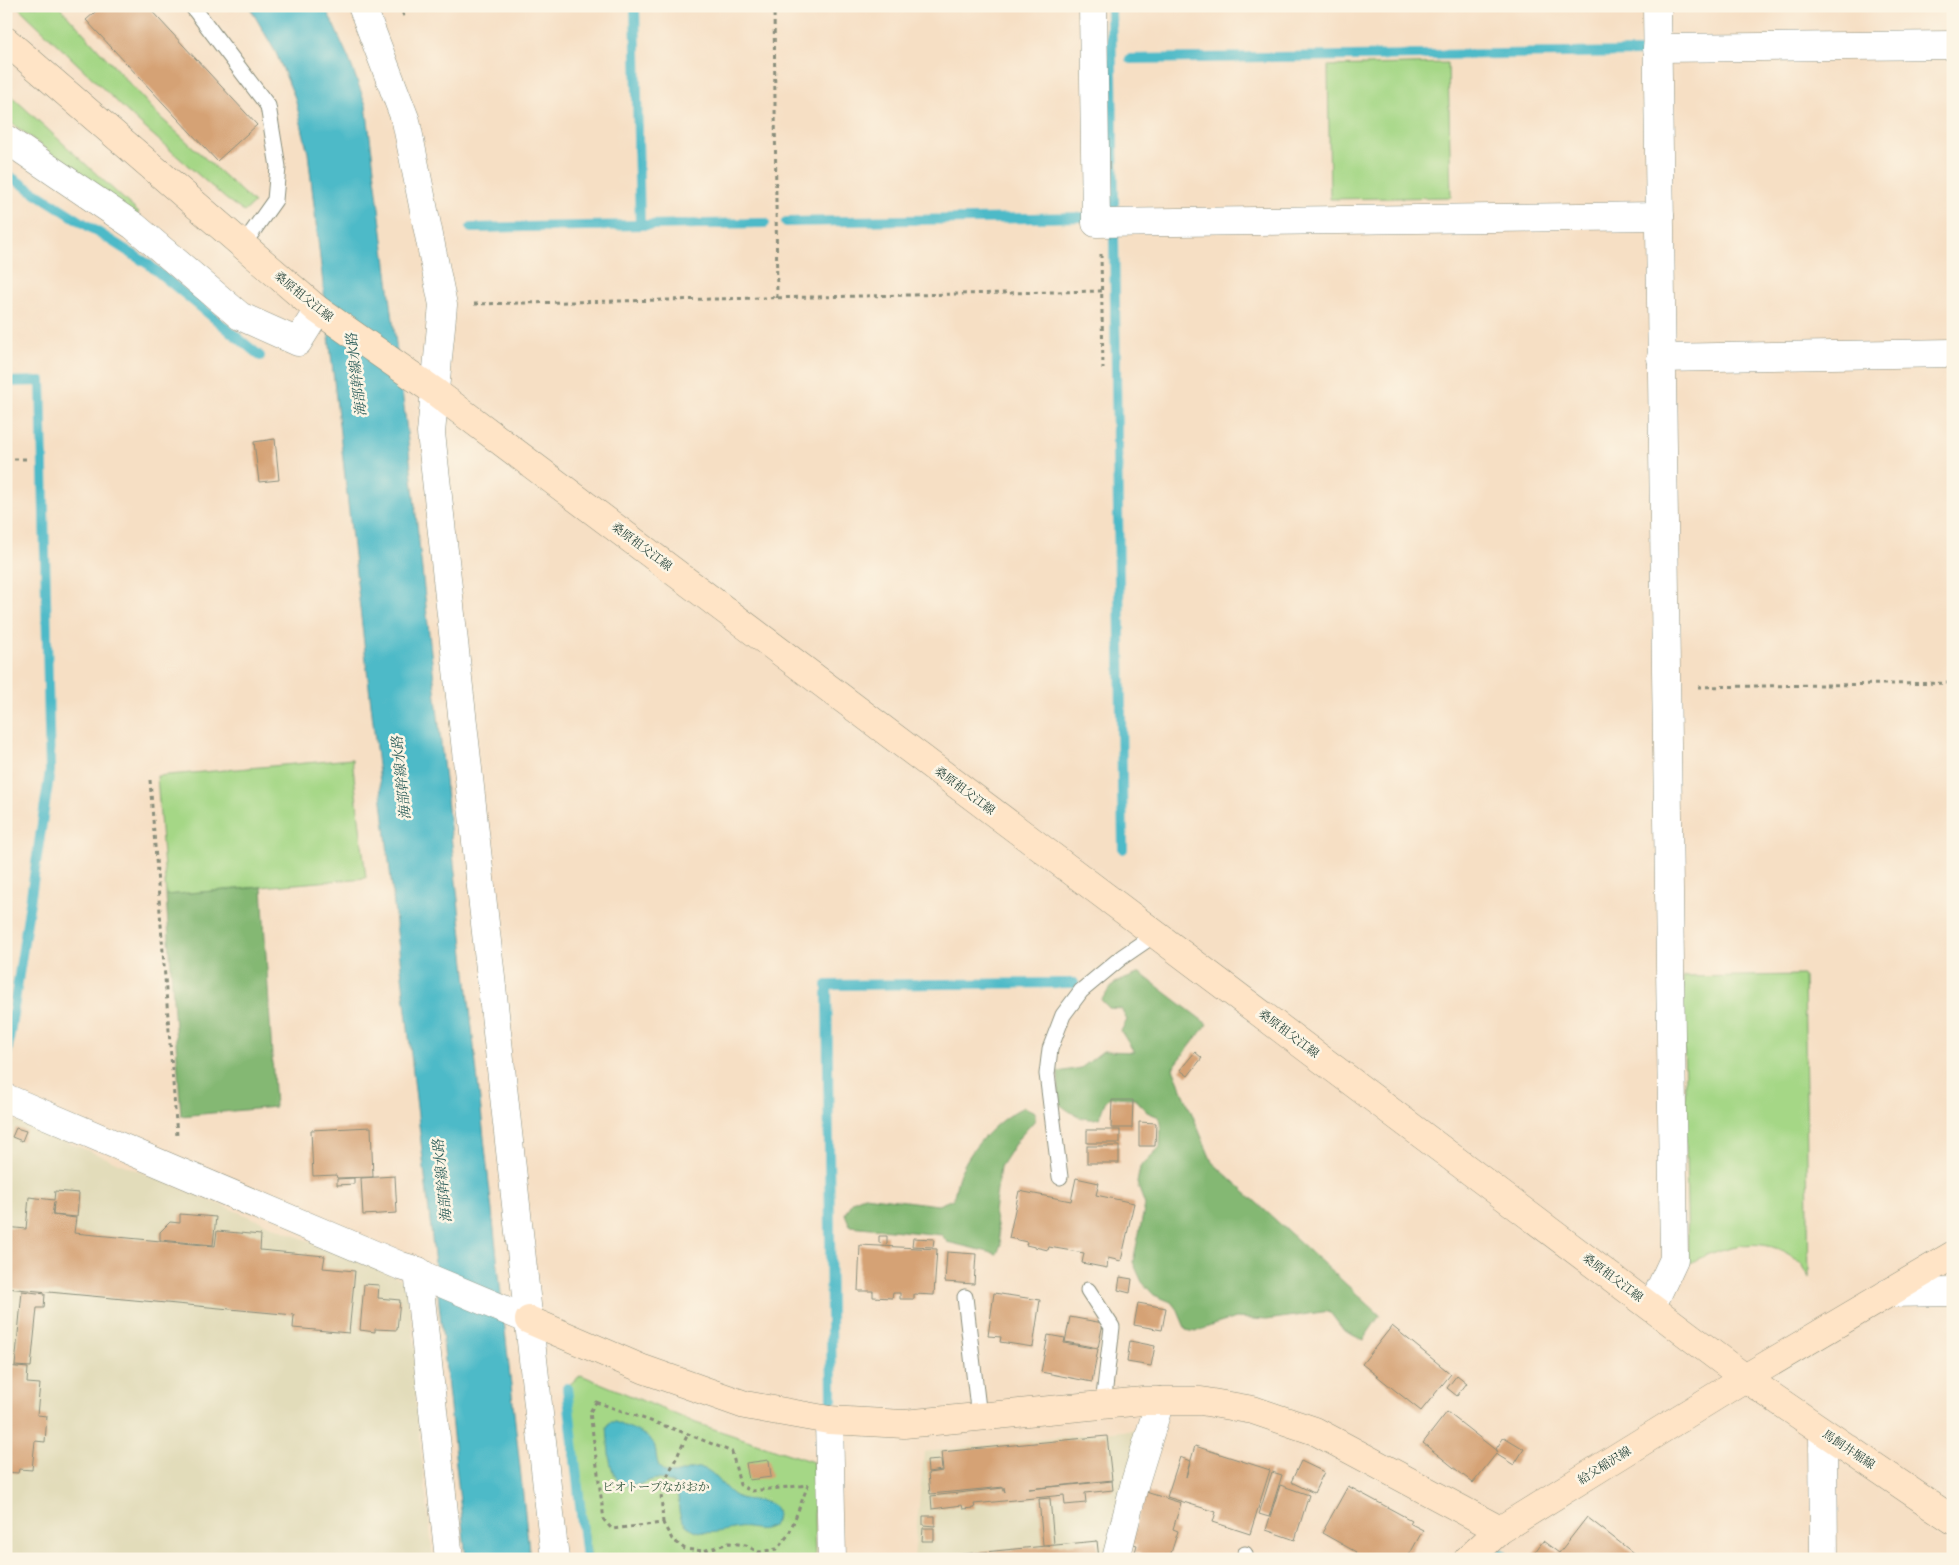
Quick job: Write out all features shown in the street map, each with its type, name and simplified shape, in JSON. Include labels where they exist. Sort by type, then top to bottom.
[{"type":"main road","name":"桑原祖父江線","points":[[6,41],[318,310],[411,373],[1157,933],[1745,1378]]},
{"type":"main road","points":[[1745,1378],[1953,1255]]},
{"type":"main road","points":[[519,1316],[643,1369],[745,1405],[829,1420],[904,1424],[1142,1401],[1201,1401],[1253,1410],[1315,1431],[1500,1530]]},
{"type":"main road","name":"馬飼井堀線","points":[[1745,1378],[1953,1520]]},
{"type":"main road","name":"給父稲沢線","points":[[1468,1559],[1500,1530],[1745,1378]]},
{"type":"street","points":[[362,6],[406,121],[443,305],[431,434],[519,1316],[555,1559]]},
{"type":"street","points":[[1094,6],[1096,223],[1660,216]]},
{"type":"street","points":[[1652,1306],[1674,1259],[1657,6]]},
{"type":"street","points":[[1658,48],[1953,45]]},
{"type":"street","points":[[6,139],[134,226],[240,316],[298,342],[318,310]]},
{"type":"street","points":[[1662,358],[1953,353]]},
{"type":"street","points":[[6,1098],[519,1316]]},
{"type":"street","points":[[422,1274],[449,1559]]},
{"type":"street","points":[[1888,1293],[1953,1292]]},
{"type":"street","points":[[1116,1559],[1135,1482],[1160,1401]]},
{"type":"street","points":[[829,1420],[832,1559]]},
{"type":"street","points":[[1823,1432],[1824,1559]]},
{"type":"lane","points":[[192,6],[268,106],[278,167],[275,200],[243,245]]},
{"type":"lane","points":[[1060,1177],[1047,1074],[1050,1049],[1063,1015],[1081,991],[1122,957],[1157,933]]},
{"type":"lane","points":[[1088,1290],[1112,1327],[1103,1405]]},
{"type":"lane","points":[[965,1297],[979,1417]]},
{"type":"path","points":[[399,6],[404,16]]},
{"type":"path","points":[[774,6],[777,298]]},
{"type":"path","points":[[1101,223],[1103,369]]},
{"type":"path","points":[[443,305],[1102,291]]},
{"type":"path","points":[[6,459],[28,459]]},
{"type":"path","points":[[1666,688],[1953,683]]},
{"type":"path","points":[[150,780],[180,1172]]},
{"type":"path","points":[[663,1523],[612,1529],[604,1520],[590,1412],[596,1402],[688,1434],[732,1452],[740,1484],[751,1491],[808,1485],[789,1534],[777,1549],[758,1552],[746,1545],[729,1543],[703,1551],[685,1549],[672,1539],[663,1523],[661,1493],[669,1470],[688,1434]]},
{"type":"shaded area","points":[[14,1120],[406,1281],[422,1395],[415,1397],[433,1559],[6,1559],[6,1143]]},
{"type":"shaded area","points":[[1141,1429],[1105,1559],[849,1559],[914,1558],[924,1452]]},
{"type":"green space","points":[[17,6],[59,6],[160,117],[254,203],[244,212],[226,199],[137,121]]},
{"type":"green space","points":[[1448,63],[1451,197],[1330,199],[1328,66]]},
{"type":"green space","points":[[6,91],[139,213],[135,216],[6,119]]},
{"type":"green space","points":[[352,759],[366,878],[166,895],[157,776]]},
{"type":"green space","points":[[262,887],[275,1107],[181,1116],[166,895]]},
{"type":"green space","points":[[1140,973],[1207,1024],[1173,1068],[1212,1162],[1380,1315],[1363,1340],[1344,1331],[1329,1311],[1267,1320],[1236,1318],[1196,1332],[1186,1330],[1178,1311],[1171,1302],[1154,1295],[1142,1282],[1133,1262],[1145,1205],[1137,1183],[1140,1167],[1160,1147],[1161,1123],[1159,1117],[1147,1112],[1135,1098],[1110,1097],[1105,1102],[1099,1118],[1082,1118],[1059,1104],[1058,1072],[1081,1068],[1103,1051],[1134,1052],[1121,1031],[1127,1020],[1121,1009],[1109,1008],[1101,1000],[1115,983]]},
{"type":"green space","points":[[1804,975],[1809,1278],[1800,1262],[1778,1249],[1765,1245],[1752,1244],[1725,1249],[1688,1264],[1683,977]]},
{"type":"green space","points":[[1024,1107],[1035,1112],[1035,1120],[1018,1139],[1000,1167],[994,1212],[1001,1244],[997,1254],[947,1242],[942,1235],[850,1226],[845,1214],[852,1201],[864,1196],[938,1205],[953,1199],[960,1173],[973,1150],[1005,1118]]},
{"type":"green space","name":"ビオトープながおか","points":[[581,1375],[696,1423],[813,1462],[815,1559],[591,1559],[569,1385]]},
{"type":"water","name":"海部幹線水路","points":[[249,6],[325,6],[349,59],[366,105],[406,423],[530,1559],[466,1559],[434,1256],[308,153],[295,98],[276,53]]},
{"type":"water","points":[[610,1422],[633,1429],[650,1439],[655,1447],[657,1461],[665,1472],[674,1474],[697,1468],[707,1470],[737,1497],[764,1502],[775,1507],[777,1512],[775,1523],[769,1528],[764,1529],[742,1528],[708,1533],[694,1530],[687,1526],[680,1516],[677,1491],[673,1484],[656,1479],[639,1485],[623,1485],[618,1480],[611,1467],[607,1427]]},
{"type":"building","points":[[102,6],[147,6],[257,125],[217,161],[86,20]]},
{"type":"building","points":[[275,439],[279,480],[259,482],[254,442]]},
{"type":"building","points":[[1195,1052],[1202,1058],[1188,1076],[1180,1070]]},
{"type":"building","points":[[1112,1100],[1133,1100],[1132,1128],[1111,1128]]},
{"type":"building","points":[[1139,1122],[1156,1123],[1155,1146],[1139,1146]]},
{"type":"building","points":[[371,1127],[373,1177],[337,1178],[336,1175],[313,1176],[311,1130]]},
{"type":"building","points":[[16,1128],[26,1131],[22,1141],[12,1137]]},
{"type":"building","points":[[1087,1130],[1120,1130],[1120,1143],[1087,1143]]},
{"type":"building","points":[[1087,1146],[1119,1146],[1119,1163],[1087,1163]]},
{"type":"building","points":[[395,1176],[397,1213],[363,1215],[361,1178]]},
{"type":"building","points":[[354,1178],[354,1184],[337,1185],[337,1179]]},
{"type":"building","points":[[1076,1178],[1099,1183],[1096,1195],[1134,1203],[1121,1261],[1108,1258],[1107,1268],[1082,1263],[1084,1253],[1049,1247],[1048,1250],[1026,1245],[1027,1242],[1009,1238],[1019,1191],[1071,1201]]},
{"type":"building","points":[[55,1191],[79,1193],[77,1217],[53,1215],[54,1202],[52,1215],[76,1218],[74,1233],[215,1246],[217,1231],[261,1235],[260,1250],[325,1256],[323,1268],[355,1271],[349,1333],[293,1328],[294,1315],[6,1288],[6,1227],[26,1229],[29,1197],[54,1200]]},
{"type":"building","points":[[180,1214],[216,1217],[213,1245],[160,1240],[160,1232],[170,1222],[180,1223]]},
{"type":"building","points":[[879,1236],[887,1236],[887,1244],[879,1243]]},
{"type":"building","points":[[913,1238],[934,1239],[933,1247],[912,1246]]},
{"type":"building","points":[[860,1245],[937,1249],[934,1295],[914,1294],[914,1299],[900,1299],[900,1293],[893,1293],[892,1298],[873,1297],[873,1291],[858,1291]]},
{"type":"building","points":[[947,1252],[976,1254],[974,1284],[945,1282]]},
{"type":"building","points":[[1120,1277],[1132,1279],[1130,1293],[1118,1290]]},
{"type":"building","points":[[364,1284],[379,1285],[378,1298],[400,1300],[397,1330],[375,1329],[375,1332],[360,1330]]},
{"type":"building","points":[[22,1291],[45,1294],[44,1308],[37,1308],[31,1367],[15,1366]]},
{"type":"building","points":[[994,1293],[1040,1300],[1033,1347],[1000,1342],[1001,1337],[988,1336]]},
{"type":"building","points":[[1138,1303],[1166,1308],[1162,1330],[1134,1325]]},
{"type":"building","points":[[1070,1317],[1103,1323],[1098,1348],[1065,1342]]},
{"type":"building","points":[[1392,1326],[1451,1374],[1421,1411],[1362,1364]]},
{"type":"building","points":[[1048,1335],[1065,1338],[1064,1343],[1098,1349],[1092,1382],[1041,1372]]},
{"type":"building","points":[[1130,1341],[1155,1346],[1151,1366],[1127,1362]]},
{"type":"building","points":[[6,1366],[28,1368],[27,1383],[40,1384],[37,1415],[47,1416],[45,1442],[35,1441],[32,1470],[19,1469],[18,1473],[6,1472]]},
{"type":"building","points":[[1457,1375],[1467,1383],[1457,1396],[1447,1388]]},
{"type":"building","points":[[1447,1412],[1498,1452],[1496,1449],[1504,1437],[1524,1449],[1514,1465],[1496,1454],[1473,1483],[1423,1443]]},
{"type":"building","points":[[1107,1436],[1112,1480],[1029,1489],[1112,1481],[1113,1490],[1085,1493],[1086,1503],[1065,1505],[1064,1495],[974,1504],[975,1508],[963,1509],[962,1505],[932,1509],[931,1496],[1003,1488],[1005,1492],[1004,1487],[930,1494],[928,1473],[943,1471],[941,1452]]},
{"type":"building","points":[[1195,1446],[1270,1470],[1250,1534],[1213,1522],[1216,1512],[1167,1497],[1180,1457],[1190,1461],[1186,1477]]},
{"type":"building","points":[[769,1460],[771,1477],[749,1480],[746,1463]]},
{"type":"building","points":[[941,1460],[942,1470],[928,1472],[927,1461]]},
{"type":"building","points":[[1301,1461],[1324,1472],[1314,1493],[1291,1482]]},
{"type":"building","points":[[1272,1472],[1282,1475],[1269,1517],[1259,1514]]},
{"type":"building","points":[[1280,1485],[1309,1495],[1295,1540],[1266,1530]]},
{"type":"building","points":[[1348,1486],[1411,1520],[1409,1523],[1423,1530],[1407,1559],[1396,1559],[1391,1556],[1390,1559],[1356,1559],[1353,1557],[1356,1552],[1322,1533]]},
{"type":"building","points":[[1146,1492],[1181,1503],[1173,1529],[1178,1531],[1170,1556],[1166,1555],[1165,1559],[1158,1559],[1135,1552],[1137,1545],[1130,1543]]},
{"type":"building","points":[[1050,1498],[1054,1544],[1043,1545],[1039,1499]]},
{"type":"building","points":[[923,1516],[935,1516],[935,1526],[923,1525]]},
{"type":"building","points":[[1587,1517],[1641,1559],[1530,1559],[1543,1541],[1559,1553]]},
{"type":"building","points":[[923,1528],[934,1528],[934,1541],[922,1541]]},
{"type":"building","points":[[1097,1541],[1099,1559],[933,1559],[933,1557]]},
{"type":"waterway","points":[[635,6],[640,225]]},
{"type":"waterway","points":[[1111,6],[1114,210]]},
{"type":"waterway","points":[[1130,59],[1641,52]]},
{"type":"waterway","points":[[6,174],[148,264],[260,356]]},
{"type":"waterway","points":[[786,222],[1088,217]]},
{"type":"waterway","points":[[471,228],[765,223]]},
{"type":"waterway","points":[[1114,237],[1123,849]]},
{"type":"waterway","points":[[6,382],[41,381],[50,771],[6,1060]]},
{"type":"waterway","points":[[832,1399],[827,985],[1074,983]]},
{"type":"waterway","points":[[567,1388],[586,1559]]},
{"type":"waterway","points":[[1501,1554],[1507,1559]]}]
